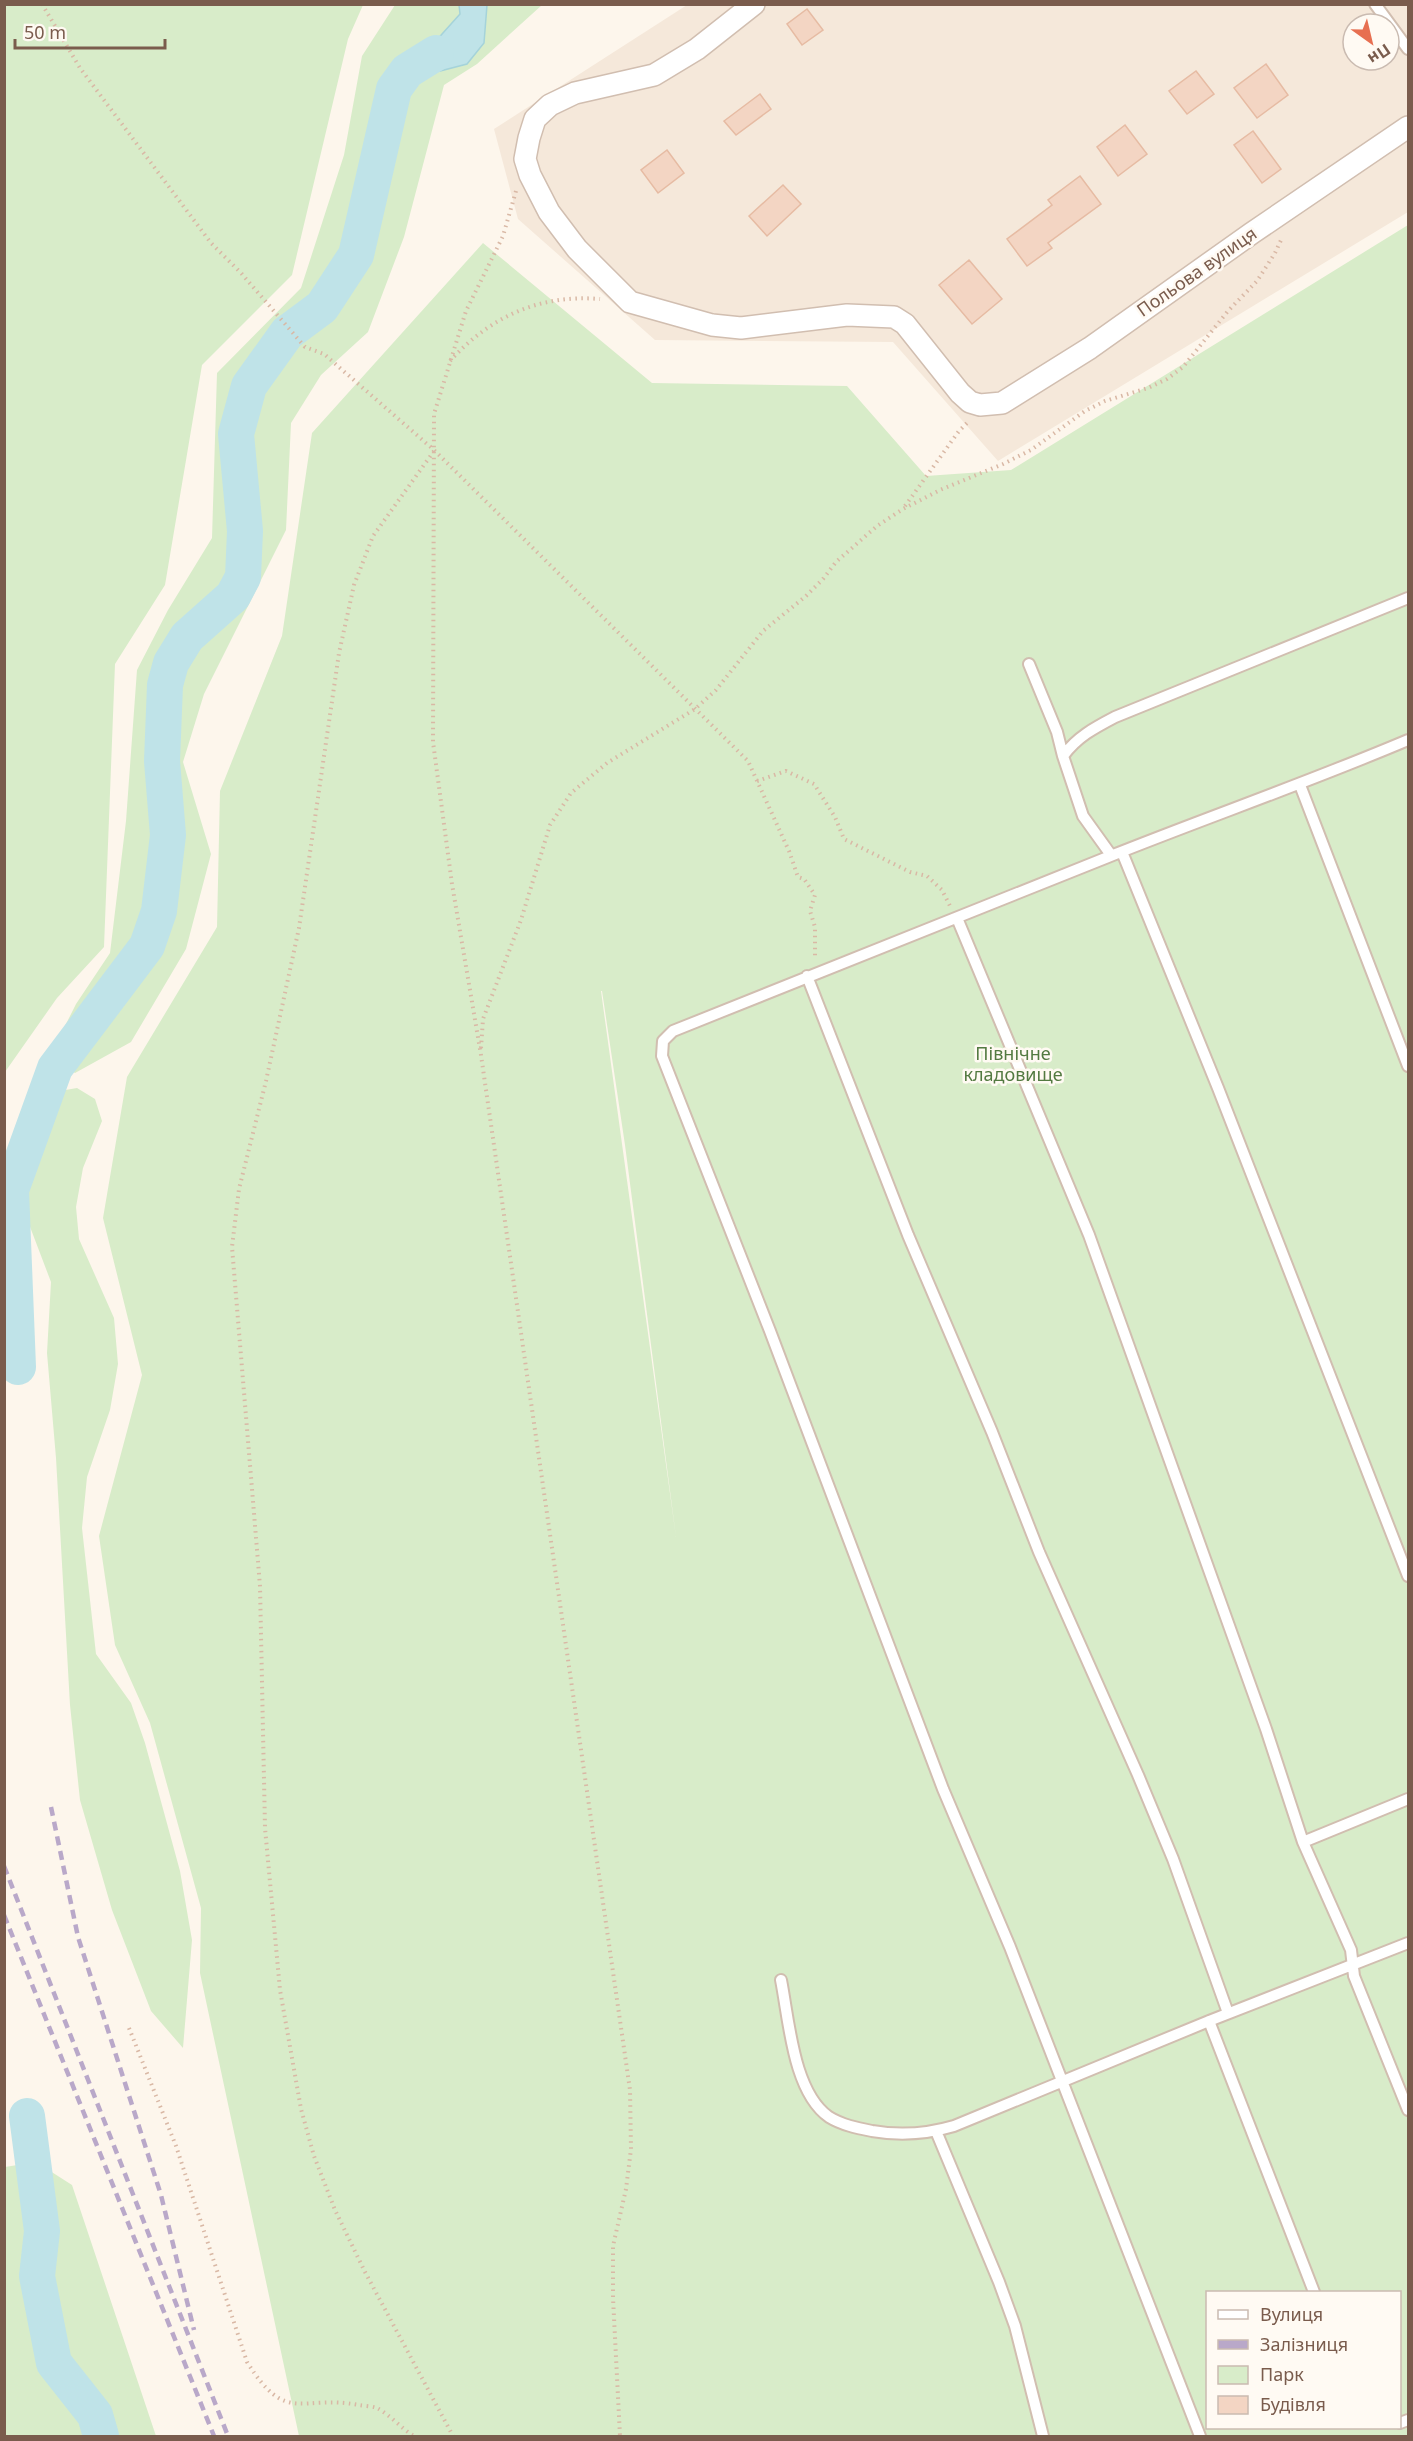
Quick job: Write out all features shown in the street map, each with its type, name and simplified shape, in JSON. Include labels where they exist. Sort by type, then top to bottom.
[{"type":"street","points":[[754,4],[698,49],[654,75],[575,93],[550,105],[535,119],[525,159],[530,175],[549,212],[577,249],[630,302],[712,325],[741,328],[847,315],[894,317],[905,324],[960,393],[970,402],[986,405]]},
{"type":"street","name":"Польова вулиця","points":[[986,405],[1002,403],[1090,348],[1408,127]]},
{"type":"lane","points":[[1376,4],[1408,49]]},
{"type":"lane","points":[[1063,756],[1074,742],[1115,717],[1408,598]]},
{"type":"lane","points":[[1029,664],[1057,732],[1083,816],[1117,854],[1218,1088],[1408,1576]]},
{"type":"lane","points":[[1200,2436],[1010,1947],[943,1789],[774,1342],[662,1056],[663,1041],[674,1031],[807,976],[1300,785],[1408,740]]},
{"type":"lane","points":[[1300,785],[1408,1066]]},
{"type":"lane","points":[[957,918],[1089,1235],[1262,1718],[1303,1842],[1351,1950],[1354,1976],[1404,2089],[1408,2110]]},
{"type":"lane","points":[[807,976],[908,1235],[992,1432],[1039,1552],[1173,1859],[1228,2013]]},
{"type":"lane","points":[[1303,1842],[1408,1799]]},
{"type":"lane","points":[[781,1980],[798,2067],[813,2100],[827,2116],[842,2124],[888,2134],[916,2134],[954,2126],[1228,2013],[1408,1943]]},
{"type":"lane","points":[[1209,2021],[1314,2291]]},
{"type":"lane","points":[[936,2131],[1015,2326],[1042,2436]]},
{"type":"path","points":[[42,4],[80,68],[212,243],[305,346],[324,354],[434,450],[747,761],[789,851],[798,876],[804,879],[815,895],[810,911],[815,927],[815,967],[807,976]]},
{"type":"path","points":[[525,159],[503,236],[466,311],[434,414],[433,742],[452,884],[481,1055],[630,2090],[631,2149],[626,2189],[614,2246],[613,2298],[620,2436]]},
{"type":"path","points":[[481,1055],[483,1019],[521,920],[550,825],[572,793],[607,763],[695,709],[716,690],[763,631],[806,596],[854,544],[903,509],[1031,450],[1085,411],[1105,401],[1148,388],[1167,379],[1183,367],[1228,311],[1257,280],[1275,253],[1292,206]]},
{"type":"path","points":[[448,363],[465,345],[493,323],[529,306],[562,299],[591,298],[630,302]]},
{"type":"path","points":[[903,509],[958,430],[986,405]]},
{"type":"path","points":[[434,450],[373,536],[354,585],[339,653],[299,928],[266,1080],[239,1189],[232,1247],[260,1586],[265,1828],[280,1990],[301,2109],[314,2156],[335,2210],[365,2272],[453,2436]]},
{"type":"path","points":[[757,781],[786,771],[814,784],[835,817],[844,839],[910,872],[927,876],[942,890],[957,918]]},
{"type":"path","points":[[129,2028],[176,2146],[247,2362],[261,2385],[274,2397],[287,2403],[350,2403],[377,2408],[414,2436]]},
{"type":"shaded area","points":[[687,5],[1408,5],[1408,212],[998,461],[893,342],[655,340],[518,219],[494,129]]},
{"type":"green space","points":[[5,4],[363,5],[348,39],[292,275],[202,365],[165,585],[115,664],[104,947],[57,998],[5,1072]]},
{"type":"green space","points":[[395,5],[542,5],[477,64],[444,85],[404,237],[368,332],[321,375],[291,423],[286,530],[204,694],[183,762],[211,854],[186,949],[131,1042],[75,1073],[50,1056],[76,1004],[110,953],[126,821],[137,670],[168,610],[212,538],[217,373],[301,288],[344,155],[362,56]]},
{"type":"green space","name":"Північне кладовище","points":[[1408,225],[1408,2436],[299,2436],[200,1973],[201,1908],[150,1723],[115,1645],[99,1536],[142,1375],[103,1218],[127,1077],[217,927],[220,791],[282,636],[312,433],[483,243],[652,383],[847,386],[926,476],[1011,470]],"holes":[[[601,991],[625,1145],[676,1537]]]},
{"type":"green space","points":[[77,1088],[95,1099],[102,1121],[83,1168],[76,1207],[79,1239],[114,1318],[118,1364],[110,1410],[87,1477],[82,1528],[96,1654],[131,1703],[145,1743],[180,1871],[192,1940],[183,2048],[151,2011],[112,1910],[80,1800],[70,1705],[56,1458],[47,1353],[51,1282],[24,1211],[44,1114],[54,1092]]},
{"type":"green space","points":[[36,2162],[72,2185],[156,2436],[5,2436],[5,2167]]},
{"type":"water","points":[[459,5],[487,5],[484,43],[467,64],[440,71],[434,43],[460,14]]},
{"type":"building","points":[[807,9],[823,30],[802,45],[787,24]]},
{"type":"building","points":[[1266,64],[1288,95],[1257,118],[1234,88]]},
{"type":"building","points":[[1196,71],[1214,94],[1187,114],[1169,91]]},
{"type":"building","points":[[760,94],[771,109],[736,135],[724,121]]},
{"type":"building","points":[[1125,125],[1147,154],[1118,176],[1097,147]]},
{"type":"building","points":[[1253,131],[1281,169],[1262,183],[1234,145]]},
{"type":"building","points":[[667,150],[684,173],[658,193],[641,170]]},
{"type":"building","points":[[1080,176],[1101,204],[1048,243],[1052,248],[1027,266],[1007,239],[1052,205],[1048,200]]},
{"type":"building","points":[[783,185],[801,204],[767,236],[749,216]]},
{"type":"building","points":[[969,260],[1002,299],[972,324],[939,285]]},
{"type":"waterway","points":[[18,1367],[11,1190],[55,1068],[147,946],[159,911],[168,835],[162,761],[165,685],[171,663],[187,637],[233,596],[243,577],[245,531],[236,434],[249,386],[287,333],[322,307],[356,255],[394,89],[407,71],[436,53]]},
{"type":"waterway","points":[[27,2116],[42,2231],[37,2276],[54,2363],[95,2415],[101,2436]]},
{"type":"railway","points":[[51,1807],[78,1937],[161,2195],[194,2330]]},
{"type":"railway","points":[[4,1866],[228,2436]]},
{"type":"railway","points":[[4,1915],[214,2436]]}]
